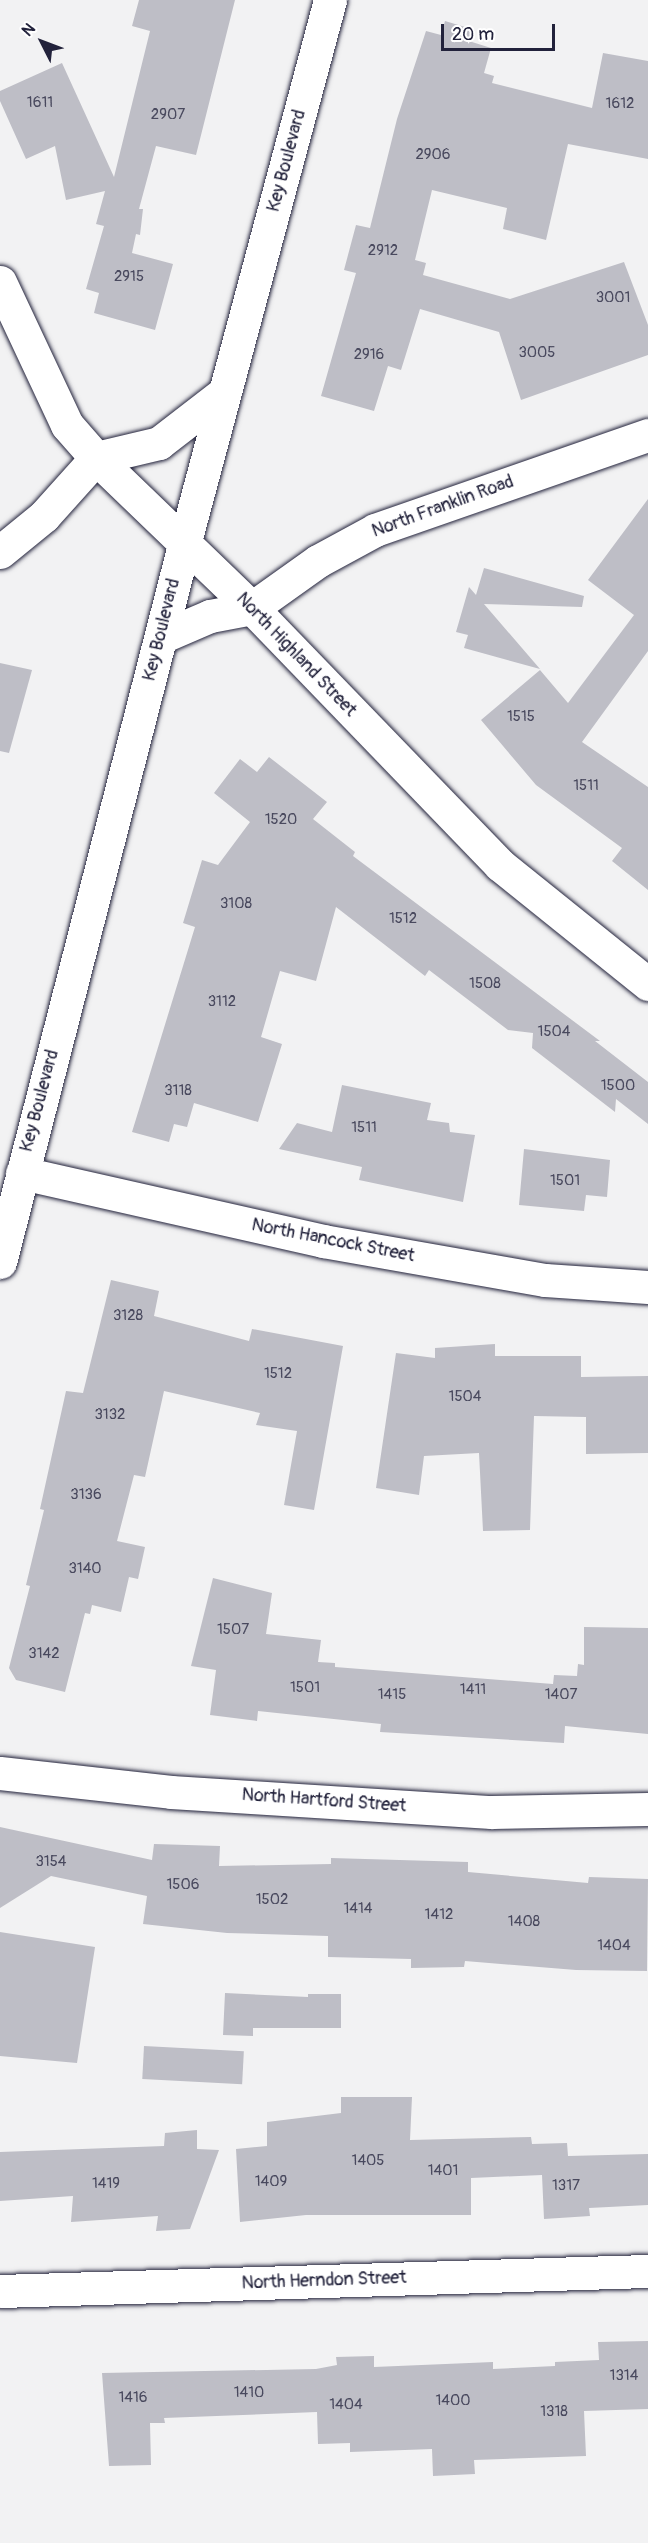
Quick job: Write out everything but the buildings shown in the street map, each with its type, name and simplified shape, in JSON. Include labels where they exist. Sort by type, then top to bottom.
[{"type":"street","name":"Key Boulevard","points":[[0,1262],[184,545],[330,0]]},
{"type":"street","name":"North Highland Street","points":[[0,282],[67,424],[96,458],[252,608],[500,865],[648,984]]},
{"type":"street","points":[[0,552],[44,516],[96,458],[159,443],[225,392]]},
{"type":"street","name":"North Franklin Road","points":[[252,608],[318,561],[375,530],[648,435]]},
{"type":"street","points":[[161,636],[210,616],[252,608]]},
{"type":"street","name":"North Hancock Street","points":[[22,1173],[323,1241],[546,1280],[648,1287]]},
{"type":"street","name":"North Hartford Street","points":[[0,1773],[171,1792],[491,1812],[648,1809]]},
{"type":"street","name":"North Herndon Street","points":[[0,2291],[648,2271]]}]
